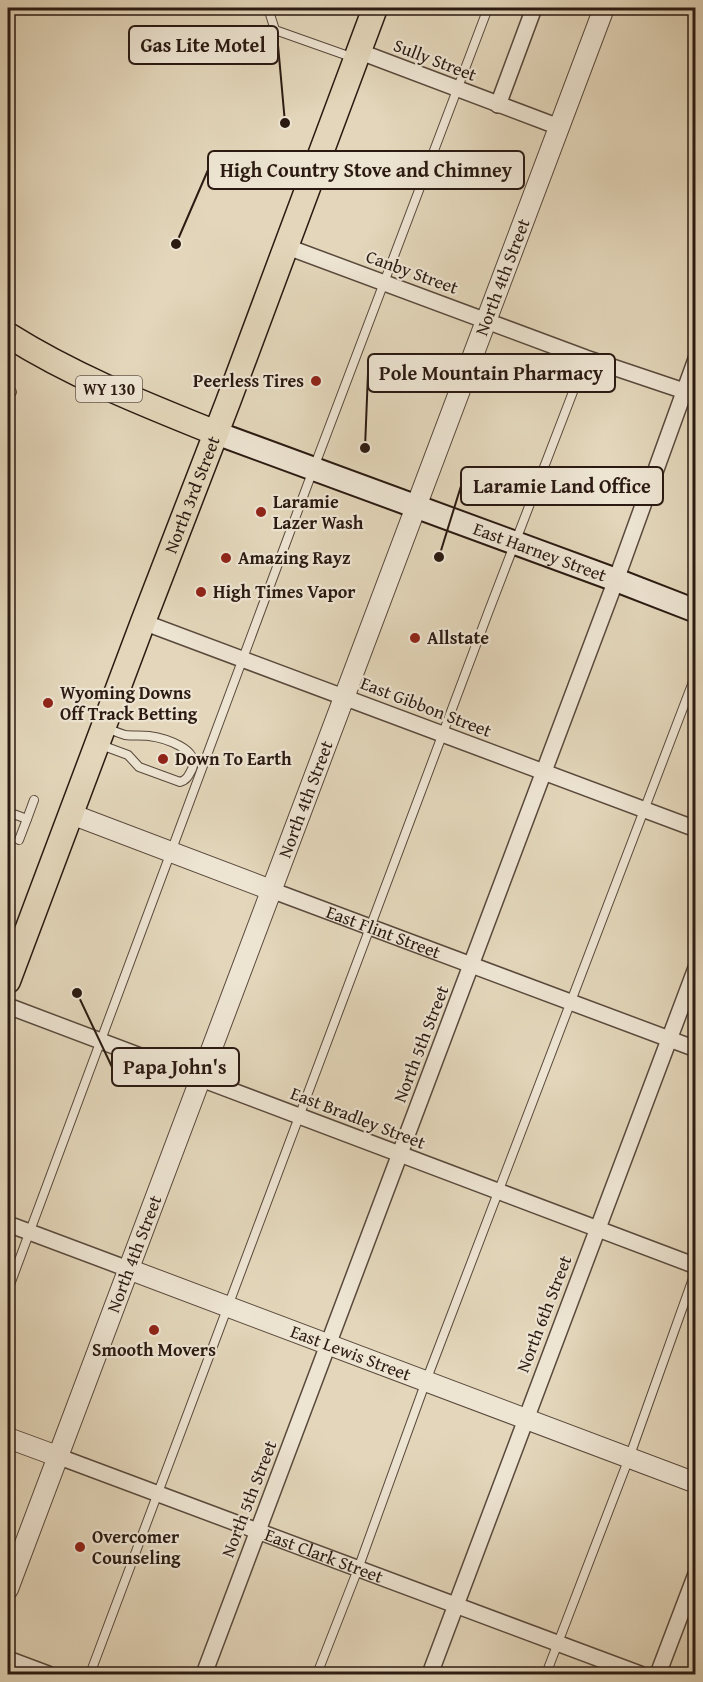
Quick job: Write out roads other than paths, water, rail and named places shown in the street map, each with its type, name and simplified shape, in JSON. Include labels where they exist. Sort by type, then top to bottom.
[{"type":"main road","name":"North 3rd Street","points":[[8,981],[375,8]]},
{"type":"main road","name":"WY 130","points":[[8,335],[89,380],[216,433]]},
{"type":"main road","name":"East Harney Street","points":[[216,433],[696,611]]},
{"type":"street","points":[[498,105],[534,8]]},
{"type":"street","name":"North 4th Street","points":[[8,1589],[604,8]]},
{"type":"street","name":"Sully Street","points":[[357,55],[559,127]]},
{"type":"street","name":"Canby Street","points":[[285,246],[586,358],[690,393]]},
{"type":"street","name":"North 5th Street","points":[[204,1674],[616,580],[690,393],[696,359]]},
{"type":"street","name":"East Gibbon Street","points":[[143,622],[696,830]]},
{"type":"street","name":"East Flint Street","points":[[71,814],[696,1048]]},
{"type":"street","name":"North 6th Street","points":[[430,1674],[696,968]]},
{"type":"street","name":"East Bradley Street","points":[[8,1006],[597,1228],[696,1268]]},
{"type":"street","name":"East Lewis Street","points":[[8,1224],[696,1483]]},
{"type":"street","name":"East Clark Street","points":[[8,1438],[640,1674]]},
{"type":"street","points":[[658,1674],[696,1574]]},
{"type":"street","points":[[8,1659],[48,1674]]},
{"type":"lane","points":[[268,8],[275,30],[357,55]]},
{"type":"lane","points":[[8,1290],[313,470],[488,8]]},
{"type":"lane","points":[[90,1674],[586,358]]},
{"type":"lane","points":[[317,1674],[696,674]]},
{"type":"lane","points":[[100,735],[151,736],[187,750],[194,758],[194,764],[188,776],[180,782],[139,767],[128,755],[100,735]]},
{"type":"lane","points":[[19,840],[34,800]]},
{"type":"lane","points":[[8,812],[27,819]]},
{"type":"lane","points":[[546,1674],[629,1458],[696,1268]]},
{"type":"waterway","points":[[8,556],[13,538]]},
{"type":"place","name":"Gas Lite Motel","points":[[285,123]]},
{"type":"place","name":"High Country Stove and Chimney","points":[[176,244]]},
{"type":"place","name":"Peerless Tires","points":[[316,381]]},
{"type":"place","name":"Pole Mountain Pharmacy","points":[[365,448]]},
{"type":"place","name":"Laramie Lazer Wash","points":[[261,512]]},
{"type":"place","name":"Laramie Land Office","points":[[439,557]]},
{"type":"place","name":"Amazing Rayz","points":[[226,558]]},
{"type":"place","name":"High Times Vapor","points":[[201,592]]},
{"type":"place","name":"Allstate","points":[[415,638]]},
{"type":"place","name":"Wyoming Downs Off Track Betting","points":[[48,703]]},
{"type":"place","name":"Down To Earth","points":[[163,759]]},
{"type":"place","name":"Papa John's","points":[[77,993]]},
{"type":"place","name":"Smooth Movers","points":[[154,1330]]},
{"type":"place","name":"Overcomer Counseling","points":[[80,1547]]}]
